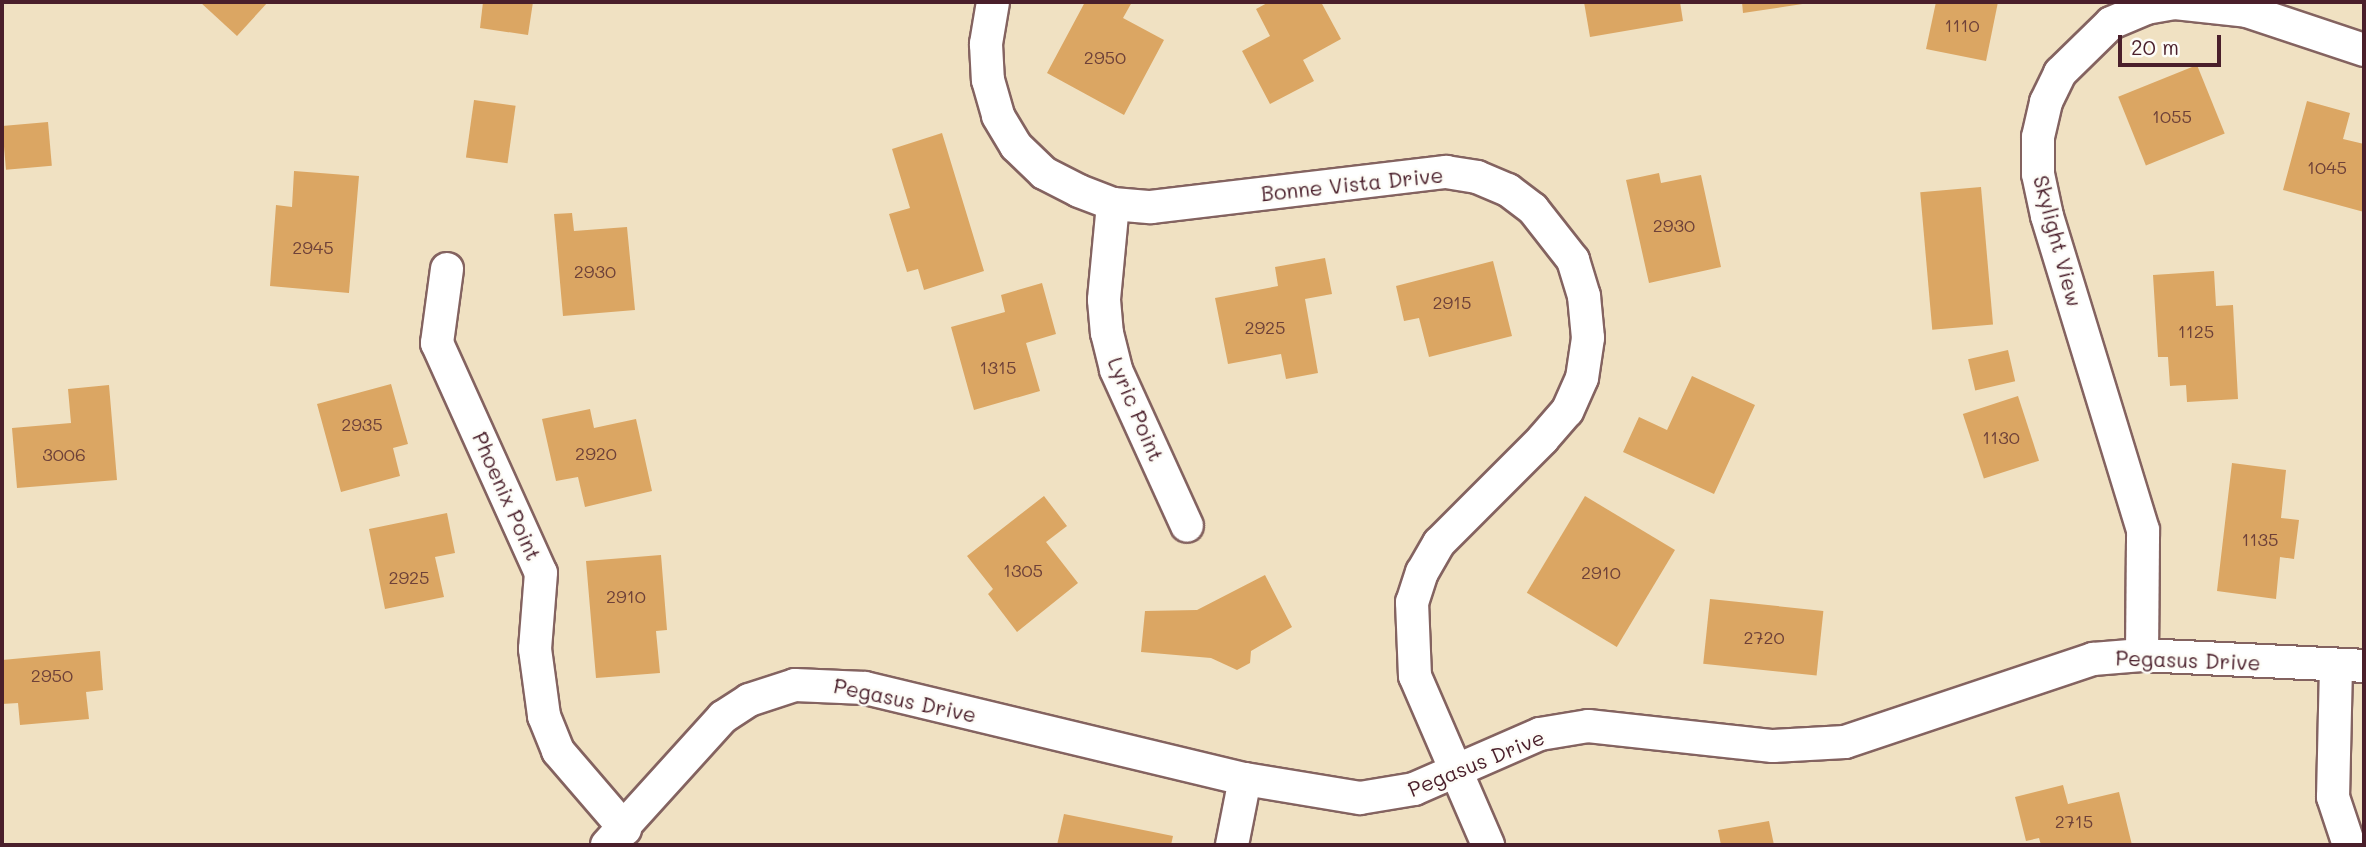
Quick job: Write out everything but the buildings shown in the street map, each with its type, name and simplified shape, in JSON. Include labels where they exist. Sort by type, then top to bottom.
[{"type":"street","name":"Bonne Vista Drive","points":[[993,2],[986,44],[988,80],[998,116],[1010,136],[1044,173],[1113,204],[1151,207],[1446,172],[1477,177],[1508,190],[1533,209],[1573,260],[1584,296],[1588,338],[1582,378],[1572,400],[1543,439],[1439,543],[1422,572],[1412,602],[1415,676],[1488,845]]},
{"type":"street","name":"Skylight View","points":[[2142,655],[2143,530],[2038,174],[2038,137],[2046,102],[2060,73],[2105,13],[2208,3],[2247,11],[2364,50]]},
{"type":"street","name":"Lyric Point","points":[[1113,204],[1104,300],[1107,333],[1116,370],[1187,526]]},
{"type":"street","name":"Phoenix Point","points":[[447,269],[438,343],[541,573],[535,649],[544,716],[558,751],[616,837]]},
{"type":"street","name":"Pegasus Drive","points":[[616,837],[723,717],[770,691],[795,685],[865,688],[1245,779],[1360,798],[1391,796],[1456,772],[1540,734],[1588,726],[1773,746],[1845,742],[2062,666],[2142,655],[2350,666]]},
{"type":"street","points":[[2349,845],[2333,797],[2350,666]]},
{"type":"street","points":[[1232,845],[1245,779]]}]
